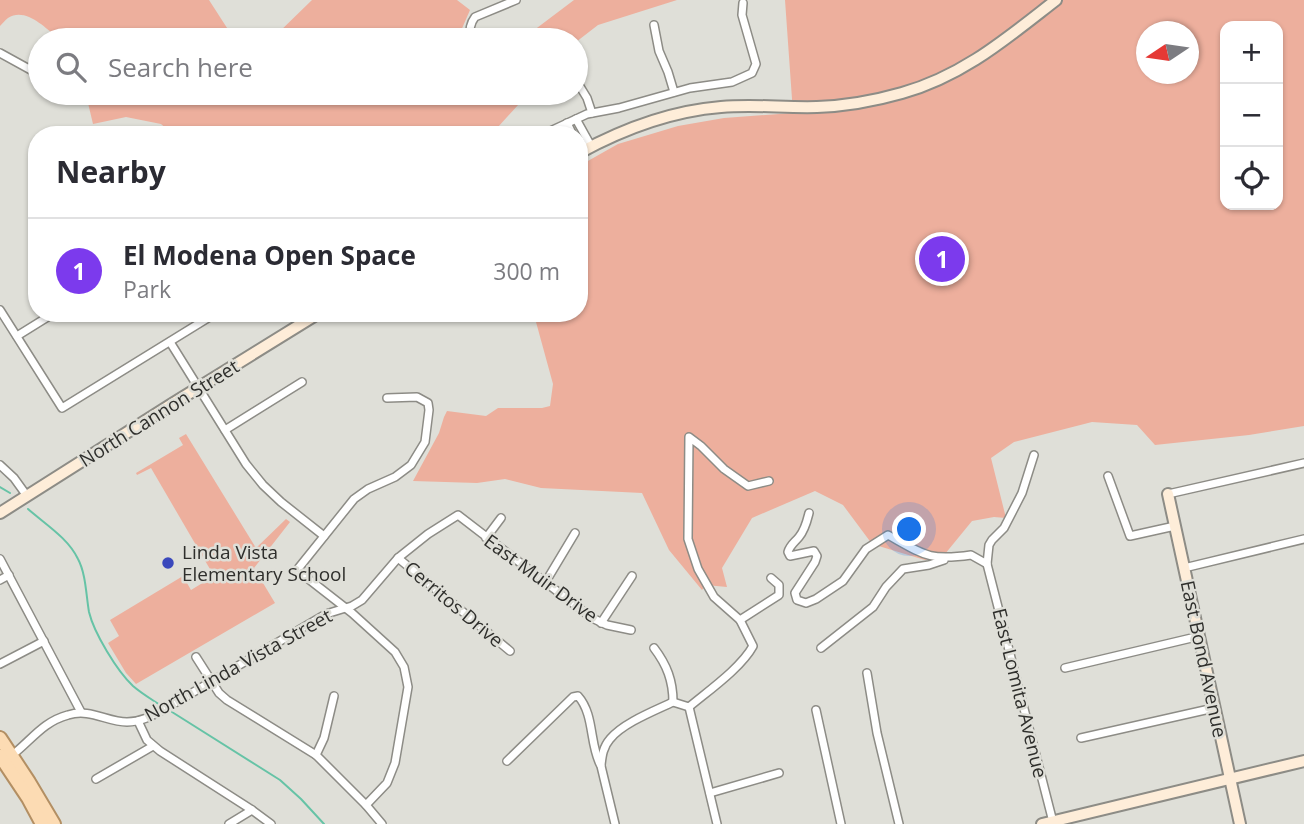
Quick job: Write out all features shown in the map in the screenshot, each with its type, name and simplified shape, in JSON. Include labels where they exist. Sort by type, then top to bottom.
[{"type":"main road","points":[[588,147],[632,127],[704,109],[733,106],[835,106],[904,93],[981,58],[1056,0]]},
{"type":"main road","name":"North Cannon Street","points":[[0,513],[303,322]]},
{"type":"main road","name":"East Bond Avenue","points":[[1168,494],[1240,824]]},
{"type":"main road","points":[[0,737],[4,759],[42,824]]},
{"type":"main road","points":[[4,759],[54,824]]},
{"type":"main road","points":[[1048,823],[1304,761]]},
{"type":"street","points":[[470,28],[475,17],[516,0]]},
{"type":"street","points":[[561,126],[576,118],[674,92],[732,82],[750,74],[755,68],[755,61],[742,15],[743,3]]},
{"type":"street","points":[[654,25],[659,51],[674,92]]},
{"type":"street","points":[[0,53],[28,68]]},
{"type":"street","points":[[588,101],[592,114]]},
{"type":"street","points":[[576,118],[578,126]]},
{"type":"street","points":[[0,310],[62,408],[202,322]]},
{"type":"street","points":[[17,336],[40,322]]},
{"type":"street","points":[[170,342],[246,464],[281,502],[324,536]]},
{"type":"street","points":[[225,430],[302,382]]},
{"type":"street","points":[[366,804],[387,783],[395,763],[408,687],[404,667],[395,652],[346,607],[297,570],[354,499],[411,465],[425,442],[428,403],[417,397],[387,398]]},
{"type":"street","points":[[689,707],[718,684],[749,653],[752,646],[740,620],[715,597],[698,569],[688,539],[689,437],[724,469],[748,486],[769,481]]},
{"type":"street","points":[[821,648],[873,607],[886,587],[903,569],[971,555],[987,564],[989,545],[1004,528],[1022,494],[1034,455]]},
{"type":"street","points":[[1168,494],[1304,463]]},
{"type":"street","points":[[0,465],[27,496]]},
{"type":"street","points":[[1108,476],[1130,536],[1175,526]]},
{"type":"street","points":[[809,513],[801,535],[789,547],[788,552],[790,556],[794,556],[814,551],[817,556],[795,593],[797,600],[806,603],[843,581],[866,549],[888,534],[924,555],[948,558]]},
{"type":"street","name":"East Muir Drive","points":[[458,515],[574,606],[601,623],[631,629]]},
{"type":"street","name":"North Linda Vista Street","points":[[81,712],[117,721],[138,721],[159,712],[326,614],[356,604],[368,595],[398,558],[458,515]]},
{"type":"street","points":[[486,538],[501,518]]},
{"type":"street","points":[[545,583],[575,533]]},
{"type":"street","points":[[1184,568],[1304,539]]},
{"type":"street","name":"Cerritos Drive","points":[[398,558],[510,651]]},
{"type":"street","points":[[0,559],[81,712],[62,717],[42,728],[4,759]]},
{"type":"street","name":"East Lomita Avenue","points":[[987,564],[1048,823]]},
{"type":"street","points":[[0,580],[9,575]]},
{"type":"street","points":[[601,623],[632,576]]},
{"type":"street","points":[[740,620],[779,595],[779,585],[771,578]]},
{"type":"street","points":[[1065,668],[1200,636]]},
{"type":"street","points":[[0,664],[44,640]]},
{"type":"street","points":[[654,648],[669,672],[673,702]]},
{"type":"street","points":[[196,657],[212,683],[227,700],[316,755],[366,804],[382,824]]},
{"type":"street","points":[[866,673],[899,824]]},
{"type":"street","points":[[316,755],[324,738],[334,696]]},
{"type":"street","points":[[507,761],[577,696],[588,714],[615,824]]},
{"type":"street","points":[[601,766],[605,746],[619,730],[673,702],[689,707]]},
{"type":"street","points":[[689,707],[717,824]]},
{"type":"street","points":[[1081,738],[1214,708]]},
{"type":"street","points":[[816,710],[841,824]]},
{"type":"street","points":[[138,721],[153,746],[271,824]]},
{"type":"street","points":[[96,779],[153,746]]},
{"type":"street","points":[[710,793],[779,773]]},
{"type":"street","points":[[229,824],[253,810]]},
{"type":"shaded area","points":[[0,0],[209,0],[227,28],[46,28],[21,15],[8,18],[0,26]]},
{"type":"shaded area","points":[[312,0],[457,0],[470,10],[462,28],[283,28]]},
{"type":"shaded area","points":[[574,0],[677,0],[598,25],[588,33],[588,28],[537,28]]},
{"type":"shaded area","points":[[785,0],[1304,0],[1304,426],[1155,445],[1137,425],[1092,422],[1014,442],[991,458],[1006,518],[972,521],[945,554],[925,560],[872,544],[843,505],[815,491],[752,518],[722,568],[727,587],[706,585],[702,590],[669,550],[642,493],[541,488],[505,479],[477,483],[413,481],[439,433],[447,411],[486,416],[498,408],[550,406],[553,384],[536,322],[588,322],[588,161],[618,144],[678,126],[724,118],[793,113]]},
{"type":"shaded area","points":[[88,105],[518,105],[499,126],[163,126],[126,117],[93,124]]},
{"type":"shaded area","points":[[186,434],[256,548],[286,519],[290,522],[254,568],[275,603],[136,684],[108,643],[119,636],[110,620],[183,576],[191,590],[214,576],[151,468],[137,475],[136,473],[183,445],[179,438]]},
{"type":"waterway","points":[[0,487],[10,493]]},
{"type":"waterway","points":[[28,509],[74,551],[81,565],[92,621],[113,662],[133,686],[160,705]]},
{"type":"waterway","points":[[172,712],[280,780],[324,824]]},
{"type":"place","name":"El Modena Open Space","points":[[942,259]]},
{"type":"place","name":"Linda Vista Elementary School","points":[[168,563]]}]
